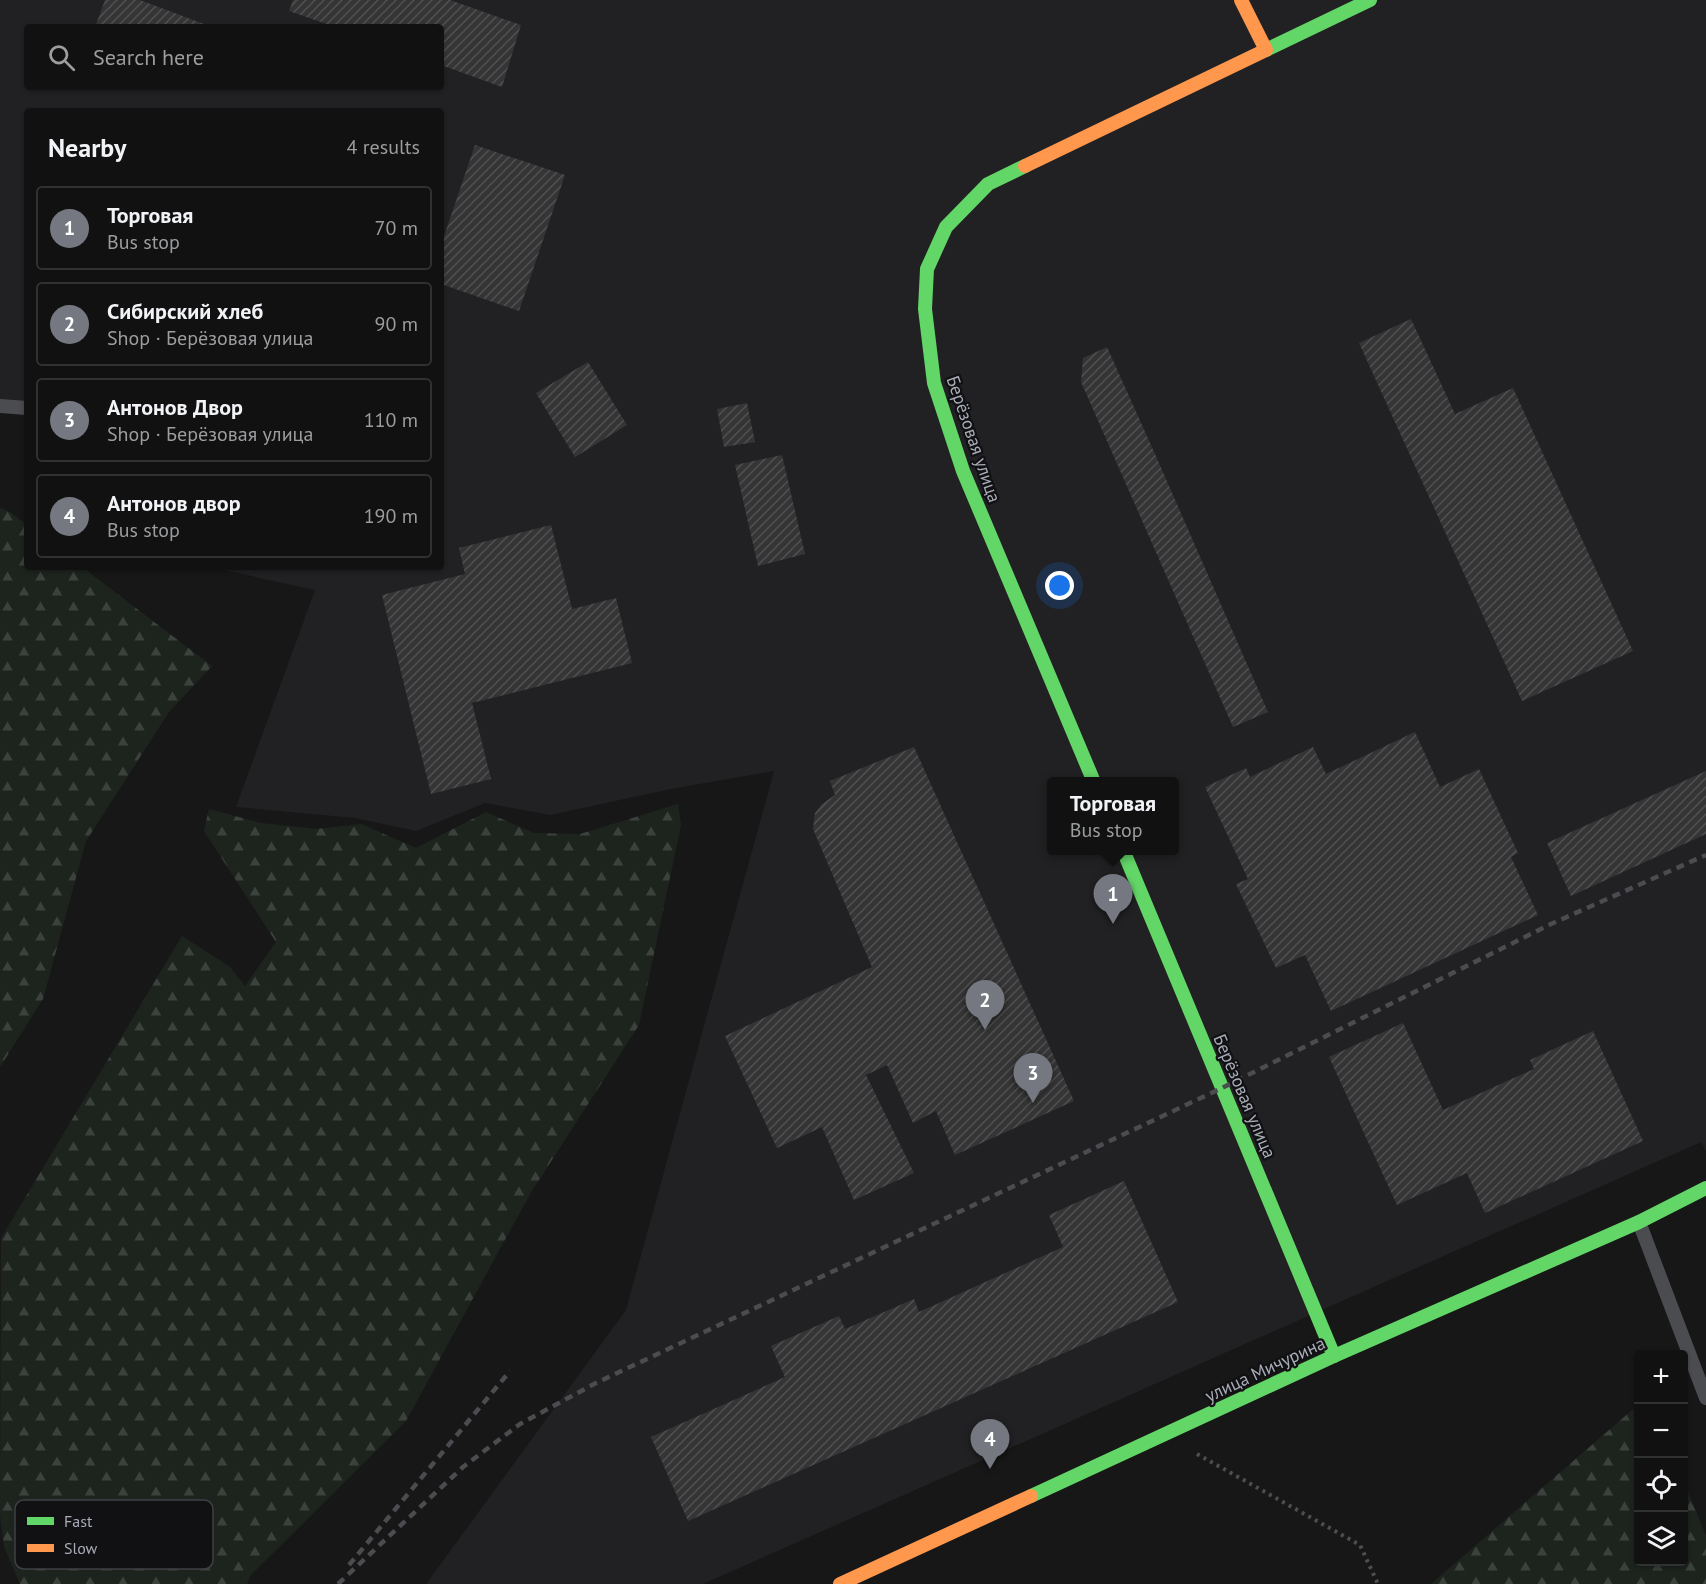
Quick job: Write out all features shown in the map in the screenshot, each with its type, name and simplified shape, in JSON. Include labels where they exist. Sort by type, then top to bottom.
[{"type":"street","points":[[1242,0],[1266,50]]},
{"type":"street","name":"Берёзовая улица","points":[[1092,777],[963,471],[933,383],[925,309],[927,269],[946,227],[988,184],[1370,0]]},
{"type":"street","name":"Берёзовая улица","points":[[1125,855],[1334,1356]]},
{"type":"street","name":"улица Мичурина","points":[[840,1584],[1334,1356],[1639,1222],[1706,1188]]},
{"type":"lane","points":[[0,406],[24,408]]},
{"type":"lane","points":[[1639,1222],[1706,1398]]},
{"type":"path","points":[[1164,1436],[1360,1545],[1378,1584]]},
{"type":"shaded area","points":[[0,0],[1706,0],[1706,1151],[1701,1142],[703,1584],[426,1584],[626,1310],[774,771],[671,789],[550,815],[485,803],[416,831],[355,818],[236,807],[315,590],[224,570],[444,570],[444,108],[24,108],[24,416],[0,406]]},
{"type":"green space","points":[[0,508],[10,512],[24,523],[24,570],[86,570],[212,666],[169,712],[86,841],[43,999],[0,1067]]},
{"type":"green space","points":[[678,804],[681,825],[639,1025],[530,1194],[406,1421],[250,1576],[247,1584],[20,1584],[4,1547],[0,1515],[1,1238],[182,936],[230,967],[245,986],[276,942],[204,831],[209,809],[261,823],[316,829],[361,824],[416,848],[486,812],[534,833],[580,834]]},
{"type":"green space","points":[[1634,1408],[1634,1566],[1688,1566],[1688,1492],[1706,1536],[1706,1584],[1431,1584]]},
{"type":"building","points":[[105,0],[140,0],[204,24],[96,24]]},
{"type":"building","points":[[293,0],[450,0],[521,25],[502,87],[444,66],[444,24],[326,24],[289,11]]},
{"type":"building","points":[[475,145],[565,175],[519,311],[444,285],[444,236]]},
{"type":"building","points":[[1411,319],[1455,414],[1513,388],[1633,651],[1522,701],[1359,343]]},
{"type":"building","points":[[1107,347],[1268,712],[1233,727],[1081,382],[1083,358]]},
{"type":"building","points":[[588,362],[627,425],[575,457],[536,393]]},
{"type":"building","points":[[747,403],[755,442],[724,447],[717,409]]},
{"type":"building","points":[[782,455],[805,554],[758,566],[735,465]]},
{"type":"building","points":[[551,525],[572,609],[616,598],[632,663],[472,703],[491,779],[431,794],[382,595],[465,574],[459,548]]},
{"type":"building","points":[[1415,732],[1440,787],[1479,769],[1518,853],[1511,857],[1538,915],[1331,1011],[1305,955],[1276,968],[1236,884],[1248,879],[1205,787],[1246,768],[1250,777],[1313,747],[1326,774]]},
{"type":"building","points":[[914,747],[1074,1101],[955,1155],[936,1111],[913,1123],[887,1065],[866,1075],[914,1173],[854,1200],[822,1127],[777,1148],[725,1036],[872,967],[813,829],[815,813],[822,804],[835,795],[830,781]]},
{"type":"building","points":[[1706,771],[1706,834],[1571,896],[1547,843]]},
{"type":"building","points":[[1403,1023],[1443,1110],[1534,1069],[1530,1060],[1593,1031],[1643,1141],[1485,1213],[1467,1173],[1397,1205],[1329,1057]]},
{"type":"building","points":[[1124,1181],[1178,1302],[688,1521],[651,1437],[785,1377],[771,1346],[839,1316],[845,1329],[914,1299],[919,1312],[1063,1247],[1049,1215]]},
{"type":"railway","points":[[338,1584],[463,1467],[520,1424],[596,1383],[1222,1088],[1551,924],[1706,855]]},
{"type":"railway","points":[[349,1565],[510,1371]]},
{"type":"traffic: fast","points":[[1266,50],[1370,0]]},
{"type":"traffic: fast","points":[[1025,166],[988,184],[946,227],[927,269],[925,309],[934,383],[963,471],[1092,777]]},
{"type":"traffic: fast","points":[[1125,855],[1334,1356]]},
{"type":"traffic: fast","points":[[1031,1496],[1334,1356],[1639,1222],[1706,1188]]},
{"type":"traffic: slow","points":[[1025,166],[1266,50],[1241,0]]},
{"type":"traffic: slow","points":[[840,1584],[1031,1496]]},
{"type":"place","name":"Торговая","points":[[1113,924]]},
{"type":"place","name":"Сибирский хлеб","points":[[985,1030]]},
{"type":"place","name":"Антонов Двор","points":[[1033,1103]]},
{"type":"place","name":"Антонов двор","points":[[990,1469]]}]
